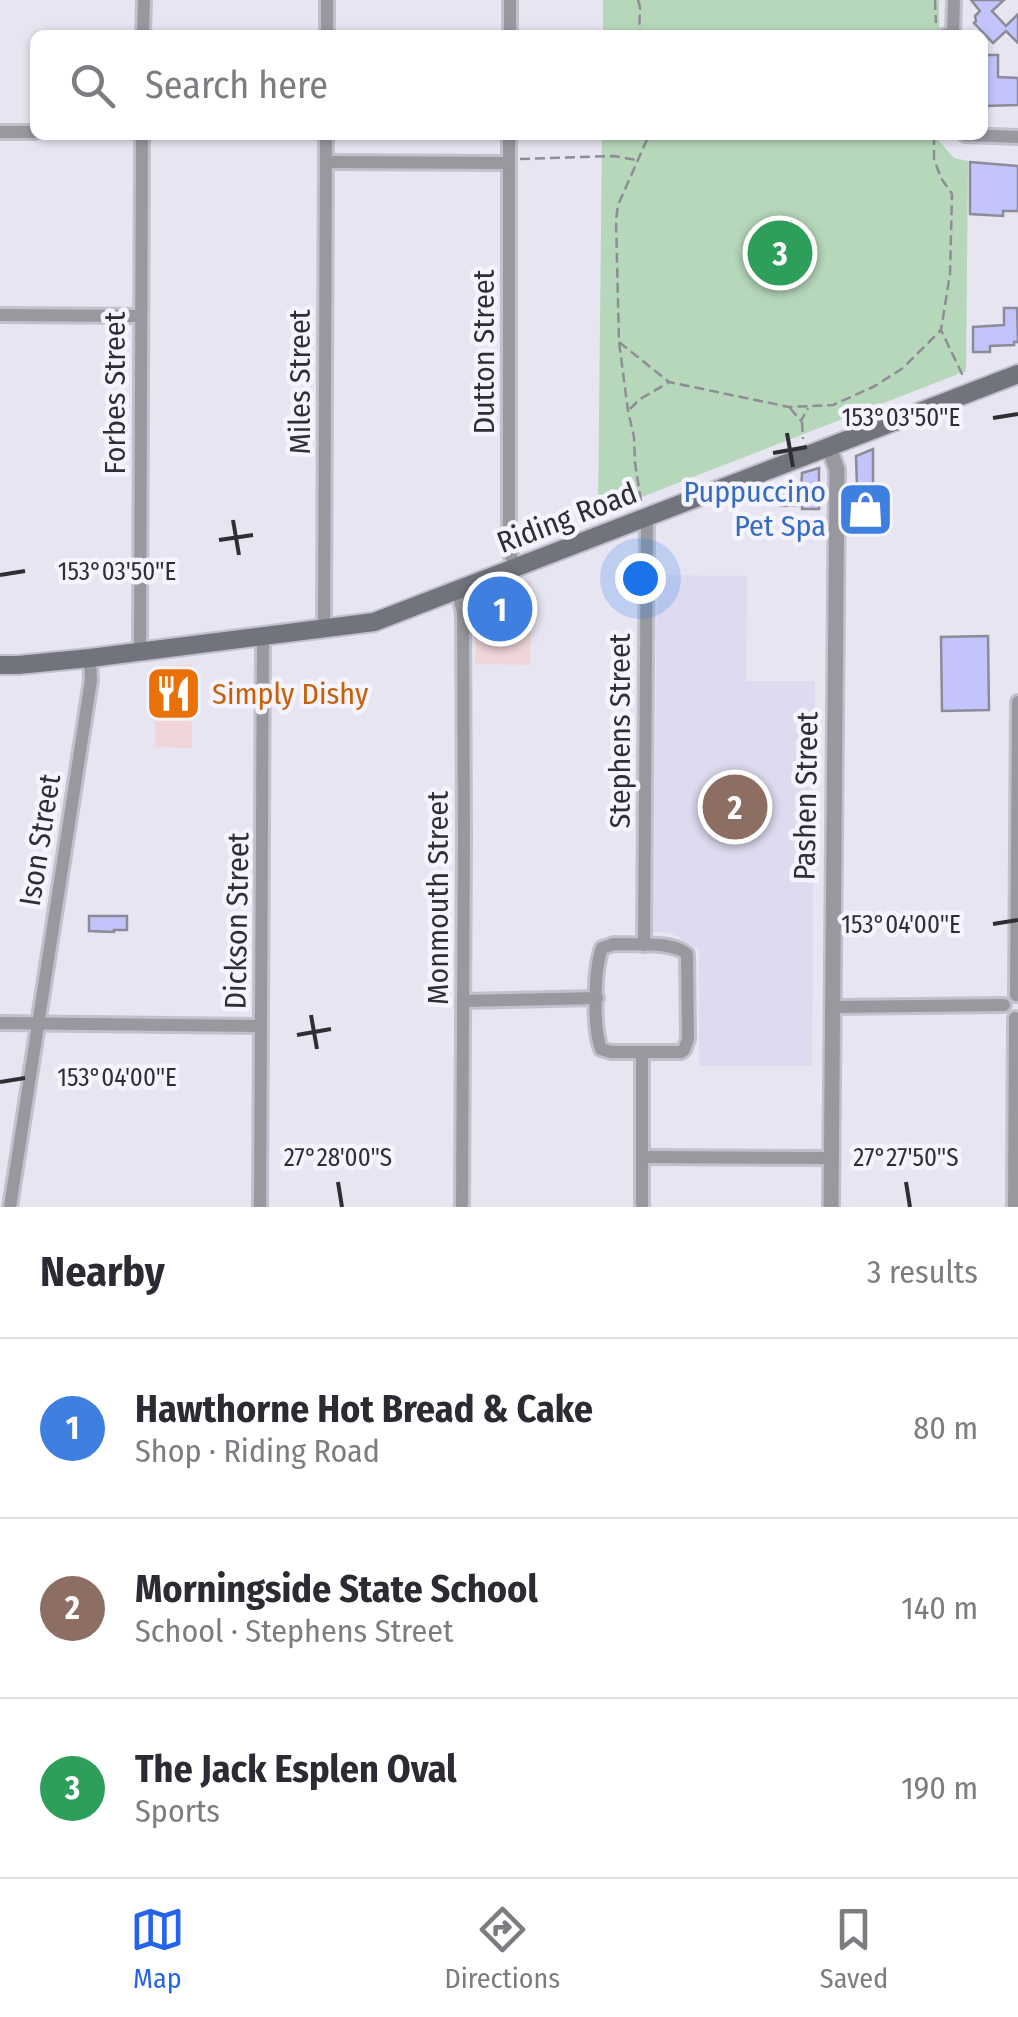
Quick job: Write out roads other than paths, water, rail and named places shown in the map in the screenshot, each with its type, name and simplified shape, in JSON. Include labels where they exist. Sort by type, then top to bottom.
[{"type":"main road","name":"Riding Road","points":[[0,664],[90,658],[374,622],[969,392],[1017,379]]},
{"type":"street","points":[[143,30],[144,0]]},
{"type":"street","points":[[327,0],[327,30]]},
{"type":"street","points":[[510,0],[510,30]]},
{"type":"street","points":[[953,30],[954,0]]},
{"type":"street","points":[[0,132],[30,132]]},
{"type":"street","points":[[988,136],[1018,137]]},
{"type":"street","name":"Forbes Street","points":[[140,651],[142,140]]},
{"type":"street","name":"Miles Street","points":[[324,629],[326,140]]},
{"type":"street","name":"Dutton Street","points":[[510,140],[509,550],[515,568]]},
{"type":"street","points":[[326,162],[509,162]]},
{"type":"street","points":[[0,314],[140,316]]},
{"type":"street","name":"Pashen Street","points":[[829,447],[836,470],[831,1207]]},
{"type":"street","name":"Stephens Street","points":[[644,945],[647,516]]},
{"type":"street","name":"Monmouth Street","points":[[456,590],[463,612],[462,1207]]},
{"type":"street","name":"Dickson Street","points":[[260,1207],[263,636]]},
{"type":"street","name":"Ison Street","points":[[10,1207],[91,680],[90,658]]},
{"type":"street","points":[[1014,1207],[1017,1018],[1008,1016],[1004,1005],[1007,999],[1017,996],[1018,702]]},
{"type":"street","points":[[614,944],[684,950],[688,1039],[684,1050],[601,1049],[597,1037],[597,998],[602,948],[614,944]]},
{"type":"street","points":[[463,1001],[597,998]]},
{"type":"street","points":[[832,1007],[1004,1005]]},
{"type":"street","points":[[0,1023],[260,1026]]},
{"type":"street","points":[[642,1052],[642,1207]]},
{"type":"street","points":[[643,1156],[831,1158]]},
{"type":"place","name":"The Jack Esplen Oval","points":[[780,253]]},
{"type":"place","name":"Puppuccino Pet Spa","points":[[865,509]]},
{"type":"place","name":"Hawthorne Hot Bread & Cake","points":[[500,609]]},
{"type":"place","name":"Simply Dishy","points":[[173,694]]},
{"type":"place","name":"Morningside State School","points":[[735,807]]}]
